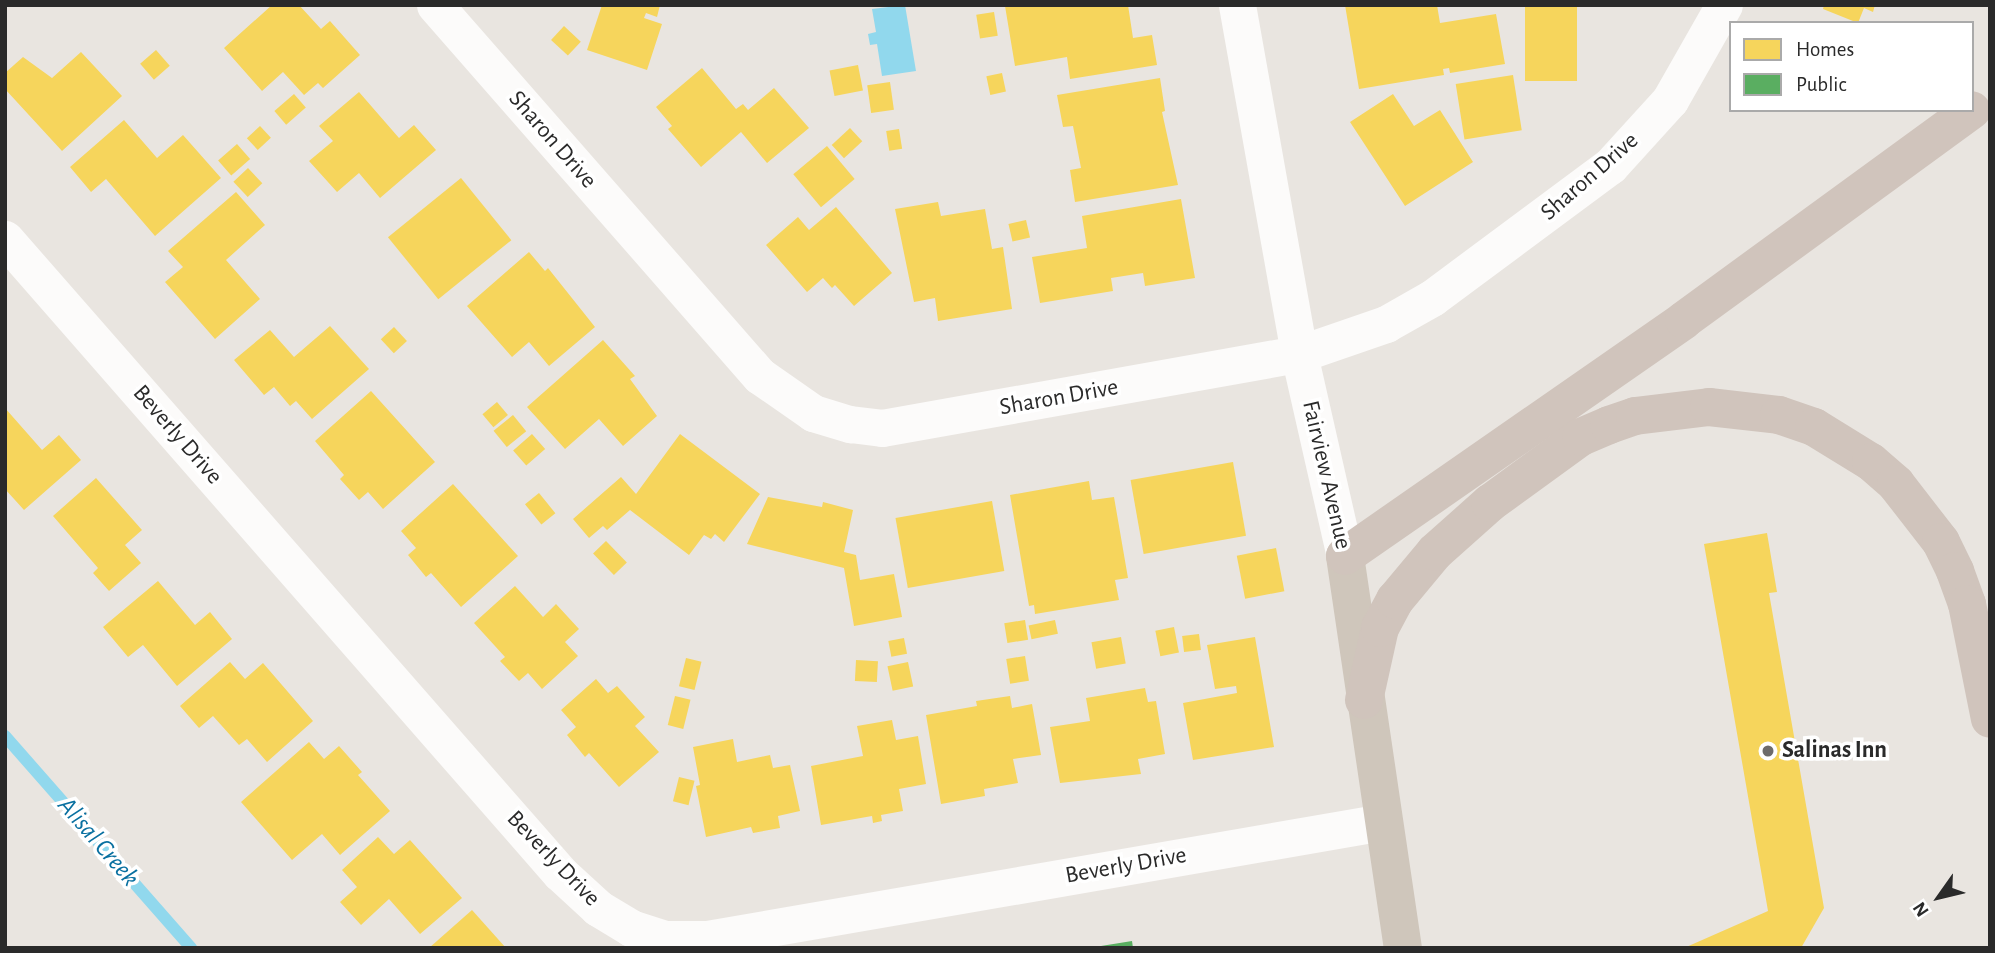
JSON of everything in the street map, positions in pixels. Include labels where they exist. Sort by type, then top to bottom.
[{"type":"highway","points":[[1974,108],[1990,94]]},
{"type":"highway","points":[[1345,556],[1696,312],[1969,112]]},
{"type":"highway","points":[[1364,700],[1380,628],[1395,600],[1435,552],[1490,503],[1581,437],[1635,416],[1709,407],[1779,415],[1814,427],[1871,462],[1896,484],[1929,523],[1955,571],[1968,604],[1990,719]]},
{"type":"highway","name":"Fairview Avenue","points":[[1345,556],[1364,700],[1403,948]]},
{"type":"street","name":"Sharon Drive","points":[[435,5],[741,358],[778,391],[813,413],[850,424],[882,428],[1299,354],[1352,338],[1410,311],[1581,190],[1636,140],[1670,100],[1724,5]]},
{"type":"street","name":"Fairview Avenue","points":[[1237,5],[1299,354],[1345,556]]},
{"type":"street","name":"Beverly Drive","points":[[5,240],[561,873],[598,908],[631,928],[665,939],[707,939],[1383,822]]},
{"type":"water","points":[[905,5],[916,71],[882,76],[877,44],[870,45],[868,34],[876,32],[872,9]]},
{"type":"building: Homes","points":[[272,5],[299,5],[321,29],[330,21],[360,55],[323,88],[318,83],[304,95],[283,72],[262,91],[224,48]]},
{"type":"building: Homes","points":[[602,5],[660,5],[657,17],[646,13],[644,18],[662,24],[647,70],[587,50]]},
{"type":"building: Homes","points":[[1128,5],[1133,38],[1152,35],[1157,65],[1070,79],[1067,57],[1015,66],[1005,6]]},
{"type":"building: Homes","points":[[1345,5],[1437,5],[1440,23],[1496,14],[1505,64],[1450,73],[1449,68],[1443,69],[1444,75],[1359,89]]},
{"type":"building: Homes","points":[[1525,5],[1577,5],[1577,81],[1525,81]]},
{"type":"building: Homes","points":[[1824,5],[1875,5],[1873,12],[1864,8],[1859,21],[1823,9]]},
{"type":"building: Homes","points":[[994,12],[998,36],[980,39],[976,15]]},
{"type":"building: Homes","points":[[564,26],[581,42],[568,56],[551,40]]},
{"type":"building: Homes","points":[[156,50],[170,66],[154,80],[140,64]]},
{"type":"building: Homes","points":[[81,52],[122,96],[62,151],[5,89],[5,73],[23,57],[52,78]]},
{"type":"building: Homes","points":[[858,65],[863,91],[834,96],[830,71]]},
{"type":"building: Homes","points":[[702,68],[736,109],[743,104],[748,110],[774,88],[809,128],[767,163],[741,132],[701,167],[668,129],[672,126],[656,107]]},
{"type":"building: Homes","points":[[1002,73],[1006,92],[990,95],[986,76]]},
{"type":"building: Homes","points":[[1513,75],[1522,130],[1464,139],[1456,84]]},
{"type":"building: Homes","points":[[1160,78],[1165,111],[1162,112],[1178,185],[1075,202],[1070,170],[1081,168],[1073,126],[1063,127],[1057,95]]},
{"type":"building: Homes","points":[[890,82],[894,110],[871,113],[867,85]]},
{"type":"building: Homes","points":[[359,92],[399,138],[414,125],[436,150],[380,198],[359,173],[337,192],[309,161],[333,141],[319,126]]},
{"type":"building: Homes","points":[[294,94],[306,108],[286,125],[274,111]]},
{"type":"building: Homes","points":[[1393,94],[1414,126],[1440,110],[1473,162],[1405,206],[1350,122]]},
{"type":"building: Homes","points":[[124,120],[157,158],[183,135],[221,178],[155,236],[106,179],[91,192],[70,167]]},
{"type":"building: Homes","points":[[260,126],[271,138],[258,150],[247,138]]},
{"type":"building: Homes","points":[[850,128],[862,141],[844,158],[832,145]]},
{"type":"building: Homes","points":[[899,129],[902,149],[889,151],[886,131]]},
{"type":"building: Homes","points":[[237,144],[250,159],[231,175],[218,160]]},
{"type":"building: Homes","points":[[827,146],[855,179],[821,207],[793,174]]},
{"type":"building: Homes","points":[[248,168],[262,183],[248,197],[233,182]]},
{"type":"building: Homes","points":[[461,178],[511,240],[438,299],[388,237]]},
{"type":"building: Homes","points":[[236,192],[265,225],[226,260],[260,299],[215,339],[165,282],[183,267],[168,251]]},
{"type":"building: Homes","points":[[1181,199],[1195,278],[1145,286],[1143,273],[1111,278],[1113,291],[1040,303],[1032,257],[1087,248],[1082,216]]},
{"type":"building: Homes","points":[[938,202],[941,216],[985,209],[992,249],[1003,247],[1012,309],[938,321],[935,298],[914,302],[895,209]]},
{"type":"building: Homes","points":[[836,207],[892,273],[854,306],[835,285],[832,288],[823,278],[807,292],[766,245],[798,217],[809,230]]},
{"type":"building: Homes","points":[[1026,220],[1030,238],[1013,242],[1008,224]]},
{"type":"building: Homes","points":[[529,252],[545,271],[548,268],[595,327],[549,366],[529,342],[512,357],[467,306]]},
{"type":"building: Homes","points":[[330,326],[369,369],[312,419],[296,401],[290,406],[274,387],[264,395],[234,360],[270,330],[294,357]]},
{"type":"building: Homes","points":[[394,327],[407,341],[394,353],[381,339]]},
{"type":"building: Homes","points":[[603,340],[635,376],[630,379],[657,416],[623,446],[599,419],[565,449],[527,407]]},
{"type":"building: Homes","points":[[371,391],[435,462],[383,509],[368,492],[359,500],[340,479],[344,475],[315,441]]},
{"type":"building: Homes","points":[[497,402],[508,415],[493,427],[482,414]]},
{"type":"building: Homes","points":[[5,408],[42,450],[59,435],[81,460],[24,510],[5,489]]},
{"type":"building: Homes","points":[[513,415],[526,431],[507,447],[494,431]]},
{"type":"building: Homes","points":[[532,434],[545,449],[526,465],[513,450]]},
{"type":"building: Homes","points":[[680,434],[760,494],[724,542],[715,534],[711,539],[704,535],[689,555],[630,510],[607,530],[603,526],[589,538],[573,519],[621,477],[636,494]]},
{"type":"building: Homes","points":[[1233,462],[1246,536],[1144,554],[1131,480]]},
{"type":"building: Homes","points":[[96,478],[142,530],[125,545],[141,563],[109,591],[93,573],[98,568],[53,516]]},
{"type":"building: Homes","points":[[1089,481],[1092,500],[1114,497],[1128,578],[1115,580],[1119,600],[1035,614],[1034,605],[1029,606],[1010,495]]},
{"type":"building: Homes","points":[[453,484],[518,556],[461,607],[431,573],[426,577],[408,555],[416,548],[401,531]]},
{"type":"building: Homes","points":[[539,493],[555,513],[541,525],[525,504]]},
{"type":"building: Homes","points":[[768,497],[822,507],[823,502],[853,510],[844,552],[856,555],[860,580],[894,574],[902,617],[854,626],[844,568],[747,544]]},
{"type":"building: Homes","points":[[992,501],[1004,571],[908,588],[895,518]]},
{"type":"building: Homes","name":"Salinas Inn","points":[[1767,533],[1777,592],[1769,593],[1824,908],[1801,948],[1684,948],[1768,911],[1704,544]]},
{"type":"building: Homes","points":[[606,541],[627,563],[614,575],[593,554]]},
{"type":"building: Homes","points":[[1276,548],[1284,591],[1245,599],[1237,556]]},
{"type":"building: Homes","points":[[158,581],[195,625],[210,612],[232,639],[177,686],[143,645],[128,657],[103,627]]},
{"type":"building: Homes","points":[[515,586],[543,617],[556,604],[579,629],[565,642],[578,656],[542,689],[528,673],[519,681],[500,661],[505,657],[474,623]]},
{"type":"building: Homes","points":[[1025,620],[1028,640],[1007,643],[1004,623]]},
{"type":"building: Homes","points":[[1055,620],[1058,634],[1032,639],[1029,626]]},
{"type":"building: Homes","points":[[1174,627],[1179,653],[1160,656],[1155,631]]},
{"type":"building: Homes","points":[[1199,634],[1201,650],[1184,652],[1182,636]]},
{"type":"building: Homes","points":[[1121,637],[1126,664],[1096,669],[1091,642]]},
{"type":"building: Homes","points":[[1255,637],[1274,747],[1193,760],[1183,703],[1237,693],[1236,686],[1215,689],[1207,645]]},
{"type":"building: Homes","points":[[904,638],[907,654],[891,657],[888,641]]},
{"type":"building: Homes","points":[[1025,656],[1029,681],[1010,684],[1006,659]]},
{"type":"building: Homes","points":[[686,658],[702,662],[695,690],[679,686]]},
{"type":"building: Homes","points":[[856,660],[878,661],[877,682],[855,681]]},
{"type":"building: Homes","points":[[230,662],[245,679],[263,663],[313,721],[267,762],[247,739],[239,745],[213,716],[199,728],[180,706]]},
{"type":"building: Homes","points":[[908,662],[913,686],[893,691],[887,666]]},
{"type":"building: Homes","points":[[596,679],[608,693],[617,686],[645,717],[635,726],[659,752],[619,787],[589,753],[585,757],[567,735],[576,727],[561,710]]},
{"type":"building: Homes","points":[[1145,688],[1148,702],[1156,701],[1165,754],[1138,759],[1141,774],[1060,783],[1050,727],[1090,721],[1086,698]]},
{"type":"building: Homes","points":[[675,696],[691,700],[683,729],[668,725]]},
{"type":"building: Homes","points":[[1010,696],[1012,708],[1032,704],[1041,755],[1013,759],[1018,783],[984,789],[985,796],[941,804],[926,715],[977,706],[976,701]]},
{"type":"building: Homes","points":[[892,720],[896,740],[918,736],[926,784],[899,789],[903,811],[881,815],[882,821],[873,823],[872,816],[821,825],[811,766],[863,756],[857,726]]},
{"type":"building: Homes","points":[[733,739],[737,762],[770,755],[773,768],[790,765],[800,811],[778,816],[780,828],[753,833],[751,827],[706,837],[696,786],[700,785],[693,747]]},
{"type":"building: Homes","points":[[309,742],[324,759],[339,746],[362,772],[358,775],[390,811],[340,855],[322,834],[292,860],[241,802]]},
{"type":"building: Homes","points":[[679,777],[695,781],[688,805],[673,801]]},
{"type":"building: Homes","points":[[378,837],[394,854],[410,840],[462,898],[420,934],[389,899],[361,925],[340,902],[357,887],[342,870]]},
{"type":"building: Homes","points":[[472,910],[506,948],[429,948]]},
{"type":"building: Public","points":[[1132,941],[1133,948],[1101,948],[1101,946]]},
{"type":"waterway","name":"Alisal Creek","points":[[5,736],[191,948]]},
{"type":"place","name":"Salinas Inn","points":[[1768,751]]}]
